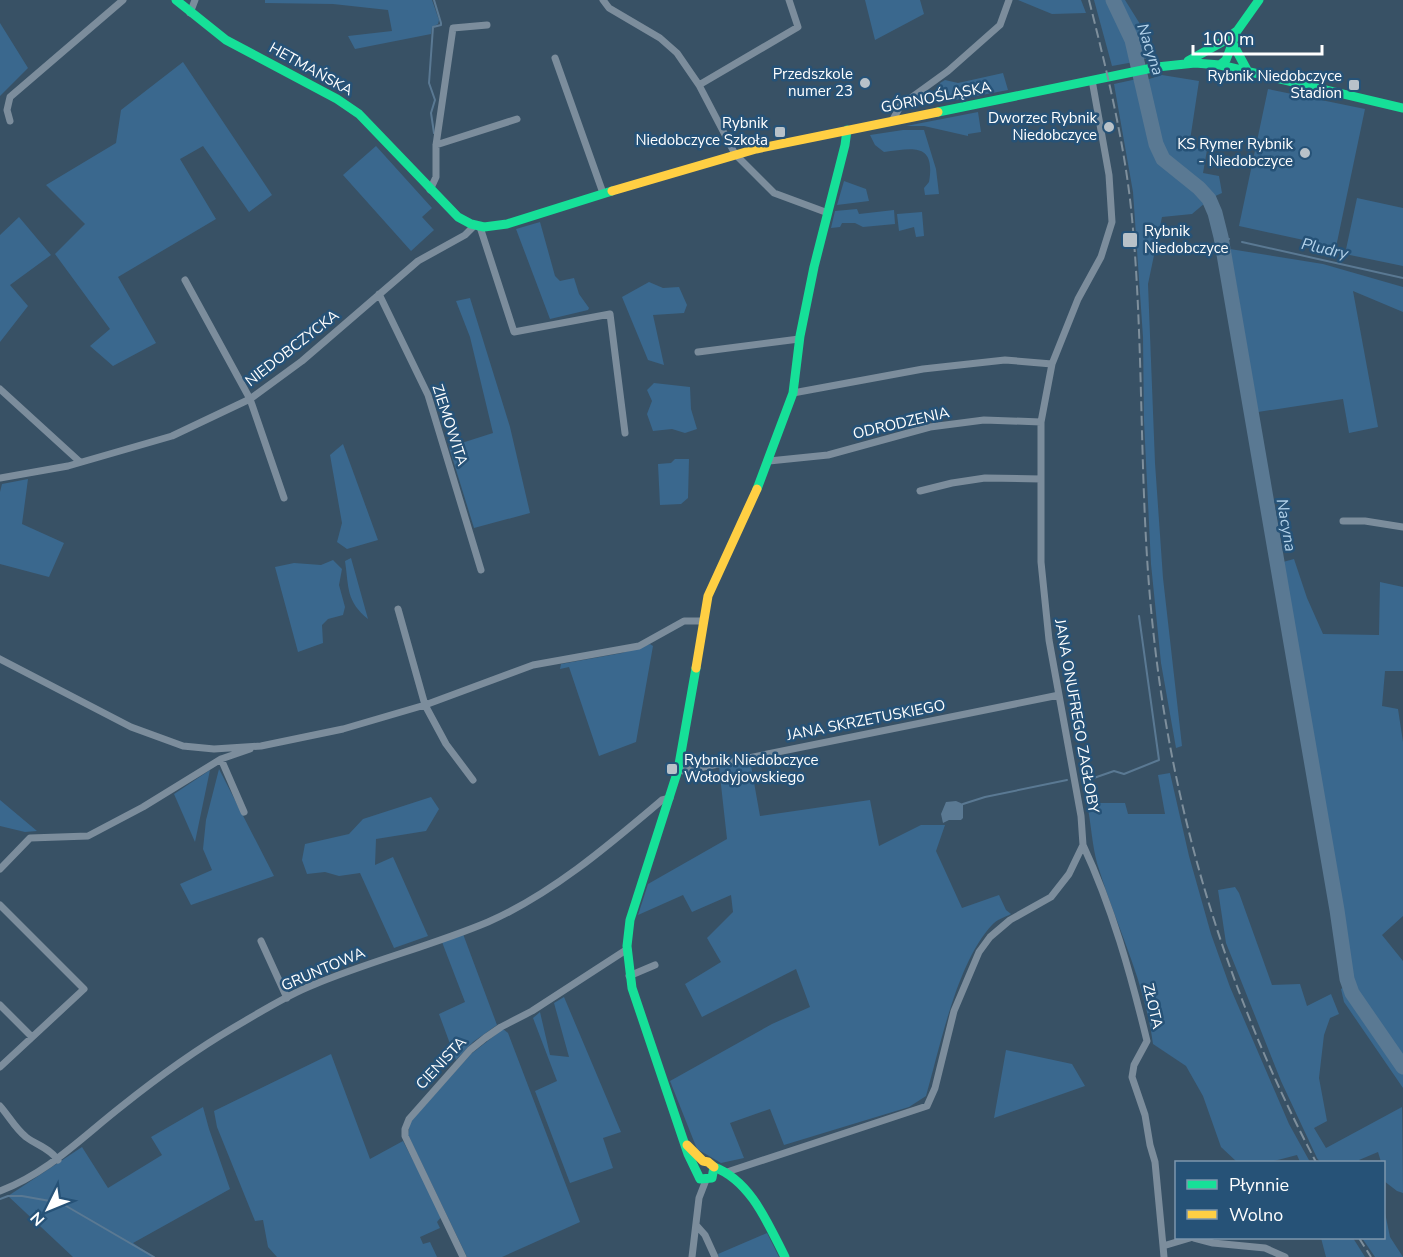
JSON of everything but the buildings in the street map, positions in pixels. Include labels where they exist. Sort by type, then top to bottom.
[{"type":"street","points":[[10,121],[7,110],[10,97],[123,0]]},
{"type":"street","name":"HETMAŃSKA","points":[[176,0],[226,40],[337,99],[359,114],[451,212],[477,226]]},
{"type":"street","points":[[190,13],[195,0]]},
{"type":"street","points":[[603,0],[609,8],[660,38],[677,54],[699,85],[735,154],[774,193],[828,213]]},
{"type":"street","points":[[699,85],[798,27],[789,0]]},
{"type":"street","points":[[892,121],[901,105],[948,70],[1000,25],[1009,0]]},
{"type":"street","points":[[1222,42],[1216,58],[1221,65],[1226,60],[1237,31],[1259,0]]},
{"type":"street","points":[[430,190],[436,177],[436,145],[453,28],[487,25]]},
{"type":"street","points":[[1184,63],[1237,31]]},
{"type":"street","points":[[1233,44],[1247,70]]},
{"type":"street","points":[[555,58],[603,193]]},
{"type":"street","name":"GÓRNOŚLĄSKA","points":[[477,226],[491,227],[507,224],[735,154],[1184,63],[1221,65],[1247,70],[1403,108]]},
{"type":"street","name":"JANA ONUFREGO ZAGŁOBY","points":[[727,1172],[927,1107],[935,1088],[954,1011],[979,952],[990,937],[1010,920],[1051,897],[1069,874],[1083,845],[1081,816],[1049,640],[1041,562],[1041,423],[1052,364],[1078,299],[1101,256],[1112,222],[1109,175],[1092,80]]},
{"type":"street","points":[[436,145],[517,119]]},
{"type":"street","points":[[692,1257],[699,1198],[696,1173],[659,1071],[629,976],[626,950],[630,920],[678,770],[708,596],[769,462],[792,393],[799,339],[815,261],[847,130]]},
{"type":"street","points":[[477,226],[514,332],[610,314],[626,433]]},
{"type":"street","name":"NIEDOBCZYCKA","points":[[0,478],[80,462],[177,434],[250,399],[302,361],[418,261],[477,226]]},
{"type":"street","points":[[185,280],[250,399],[284,498]]},
{"type":"street","name":"ZIEMOWITA","points":[[379,294],[428,395],[481,570]]},
{"type":"street","points":[[698,352],[799,339]]},
{"type":"street","points":[[792,393],[922,369],[993,361],[1052,364]]},
{"type":"street","points":[[0,389],[80,462]]},
{"type":"street","name":"ODRODZENIA","points":[[769,462],[828,455],[930,427],[984,420],[1041,423]]},
{"type":"street","points":[[920,491],[985,478],[1041,479]]},
{"type":"street","points":[[1343,520],[1403,527]]},
{"type":"street","points":[[398,609],[424,705],[446,744],[473,780]]},
{"type":"street","points":[[0,869],[30,838],[88,836],[142,807],[221,759],[261,746],[343,729],[424,705],[533,665],[639,646],[684,621],[703,621]]},
{"type":"street","points":[[0,659],[131,727],[183,746],[214,749],[261,746]]},
{"type":"street","name":"JANA SKRZETUSKIEGO","points":[[678,770],[684,771],[1059,695]]},
{"type":"street","points":[[221,759],[244,812]]},
{"type":"street","name":"GRUNTOWA","points":[[0,1191],[22,1183],[58,1160],[121,1106],[191,1055],[287,998],[351,970],[489,922],[540,894],[591,857],[662,800],[670,798]]},
{"type":"street","name":"ZŁOTA","points":[[1083,845],[1095,870],[1134,982],[1147,1041],[1134,1065],[1132,1077],[1145,1114],[1155,1162],[1164,1257]]},
{"type":"street","points":[[0,905],[84,989],[0,1067]]},
{"type":"street","points":[[261,941],[287,998]]},
{"type":"street","name":"CIENISTA","points":[[463,1257],[405,1136],[406,1125],[415,1111],[470,1050],[501,1027],[532,1011],[626,950]]},
{"type":"street","points":[[629,976],[655,965]]},
{"type":"street","points":[[0,1005],[32,1037]]},
{"type":"street","points":[[0,1106],[20,1131],[28,1138],[50,1149],[58,1160]]},
{"type":"street","points":[[686,1143],[703,1161],[708,1162],[710,1175],[699,1198]]},
{"type":"street","points":[[703,1161],[698,1164],[696,1173],[700,1179],[727,1172],[758,1205],[784,1257]]},
{"type":"street","points":[[710,1175],[736,1183]]},
{"type":"street","points":[[697,1226],[705,1235],[716,1257]]},
{"type":"street","points":[[1163,1246],[1187,1239]]},
{"type":"street","points":[[1198,1239],[1213,1243],[1265,1248],[1282,1256]]},
{"type":"shaded area","points":[[265,0],[432,0],[439,20],[438,24],[432,27],[431,34],[355,49],[348,36],[392,31],[388,10],[333,4],[265,3]]},
{"type":"shaded area","points":[[865,0],[920,0],[924,14],[875,40]]},
{"type":"shaded area","points":[[1018,0],[1081,0],[1086,13],[1052,14]]},
{"type":"shaded area","points":[[1094,0],[1110,0],[1124,29],[1134,62],[1112,66]]},
{"type":"shaded area","points":[[1116,0],[1125,0],[1140,24],[1148,58],[1140,60],[1131,26]]},
{"type":"shaded area","points":[[0,23],[28,68],[0,96]]},
{"type":"shaded area","points":[[183,62],[272,195],[249,212],[203,146],[180,159],[216,219],[118,277],[156,343],[113,366],[90,346],[110,329],[55,254],[85,224],[46,185],[116,143],[121,110]]},
{"type":"shaded area","points":[[1003,73],[1008,90],[945,102],[940,83],[945,80],[958,83]]},
{"type":"shaded area","points":[[1162,75],[1199,81],[1189,147],[1207,150],[1203,173],[1219,176],[1222,193],[1213,197],[1171,162],[1162,151],[1153,121],[1146,80]]},
{"type":"shaded area","points":[[1137,79],[1147,133],[1155,153],[1165,166],[1195,191],[1205,203],[1192,214],[1162,217],[1148,284],[1155,463],[1163,578],[1182,746],[1176,748],[1161,663],[1151,564],[1144,421],[1143,337],[1133,192],[1114,84]]},
{"type":"shaded area","name":"KS Rymer Rybnik - Niedobczyce","points":[[1268,89],[1365,109],[1336,247],[1239,226]]},
{"type":"shaded area","points":[[978,112],[981,132],[968,134],[968,136],[924,126],[906,126]]},
{"type":"shaded area","points":[[903,130],[924,130],[936,169],[939,194],[925,195],[924,188],[929,182],[930,169],[929,160],[925,154],[912,149],[884,152],[875,145],[870,135]]},
{"type":"shaded area","points":[[376,146],[432,208],[422,217],[434,230],[411,251],[343,175]]},
{"type":"shaded area","points":[[844,181],[866,189],[869,201],[837,205]]},
{"type":"shaded area","points":[[1357,198],[1403,208],[1403,266],[1345,254]]},
{"type":"shaded area","points":[[857,209],[859,214],[894,210],[895,224],[863,227],[855,223],[842,223],[840,227],[831,228],[835,211]]},
{"type":"shaded area","points":[[922,212],[924,236],[916,237],[914,227],[899,231],[897,214]]},
{"type":"shaded area","points":[[19,217],[51,255],[10,285],[28,306],[0,342],[0,235]]},
{"type":"shaded area","points":[[540,222],[555,276],[560,281],[574,278],[579,294],[589,308],[588,310],[550,319],[516,229]]},
{"type":"shaded area","points":[[1230,249],[1323,264],[1403,287],[1403,312],[1353,291],[1378,427],[1349,433],[1343,399],[1258,412]]},
{"type":"shaded area","points":[[649,282],[663,288],[679,287],[687,305],[684,313],[653,315],[664,365],[648,360],[622,297]]},
{"type":"shaded area","points":[[470,298],[510,427],[530,513],[474,528],[449,447],[493,433],[470,337],[456,301]]},
{"type":"shaded area","points":[[654,383],[690,387],[691,409],[697,429],[685,433],[672,429],[653,431],[647,414],[652,401],[647,390]]},
{"type":"shaded area","points":[[343,444],[378,540],[347,549],[337,542],[342,523],[330,455]]},
{"type":"shaded area","points":[[675,459],[689,459],[688,498],[681,504],[660,505],[658,464],[671,463]]},
{"type":"shaded area","points":[[28,479],[22,524],[64,543],[49,577],[0,564],[2,484]]},
{"type":"shaded area","points":[[351,558],[368,619],[352,600],[348,586],[345,561]]},
{"type":"shaded area","points":[[1294,559],[1307,598],[1323,634],[1379,635],[1380,582],[1403,587],[1403,671],[1385,671],[1382,706],[1398,709],[1403,742],[1403,916],[1382,935],[1403,961],[1403,1061],[1355,994],[1348,962],[1283,562]]},
{"type":"shaded area","points":[[333,560],[342,569],[339,585],[345,607],[343,615],[328,619],[322,625],[323,643],[298,652],[275,567],[294,563],[321,565]]},
{"type":"shaded area","points":[[650,644],[653,646],[636,742],[599,756],[569,667],[560,669],[561,664],[622,653]]},
{"type":"shaded area","points":[[750,760],[760,816],[870,800],[879,846],[921,825],[945,825],[936,851],[962,908],[999,895],[1006,910],[1011,914],[992,925],[969,960],[951,1006],[926,1096],[909,1107],[784,1145],[770,1109],[730,1123],[744,1158],[721,1163],[697,1149],[670,1081],[772,1024],[810,1007],[796,969],[702,1017],[685,984],[721,962],[707,938],[733,912],[731,895],[692,912],[683,895],[638,915],[648,884],[727,839],[719,767]]},
{"type":"shaded area","points":[[219,769],[274,876],[191,905],[180,884],[212,870],[203,849],[206,820]]},
{"type":"shaded area","points":[[210,770],[195,842],[174,794]]},
{"type":"shaded area","points":[[1170,773],[1189,856],[1211,934],[1230,987],[1289,1124],[1309,1161],[1300,1161],[1297,1155],[1274,1161],[1236,1161],[1221,1147],[1203,1096],[1186,1066],[1153,1044],[1137,975],[1097,863],[1087,803],[1125,803],[1128,814],[1165,814],[1158,775]]},
{"type":"shaded area","points":[[431,797],[439,809],[426,831],[376,839],[375,865],[393,857],[428,936],[394,948],[360,873],[339,876],[325,872],[307,874],[302,860],[305,844],[349,834],[363,819]]},
{"type":"shaded area","points":[[0,800],[37,831],[25,832],[0,826]]},
{"type":"shaded area","points":[[956,801],[963,804],[963,818],[943,823],[941,814],[946,802]]},
{"type":"shaded area","points":[[1235,887],[1239,893],[1272,985],[1300,984],[1307,1006],[1331,994],[1339,1014],[1330,1018],[1324,1035],[1319,1078],[1327,1121],[1314,1128],[1326,1148],[1402,1107],[1403,1193],[1385,1182],[1385,1161],[1381,1161],[1378,1152],[1360,1161],[1319,1161],[1317,1158],[1281,1081],[1226,943],[1218,890]]},
{"type":"shaded area","points":[[463,934],[497,1025],[473,1042],[456,1060],[439,1014],[465,1002],[442,942]]},
{"type":"shaded area","points":[[1346,986],[1349,995],[1403,1072],[1403,1088],[1344,1002],[1341,989]]},
{"type":"shaded area","points":[[564,997],[621,1132],[603,1138],[613,1168],[570,1183],[535,1091],[557,1081],[533,1018],[540,1012],[550,1055],[569,1057],[554,1003]]},
{"type":"shaded area","points":[[503,1029],[508,1033],[580,1222],[502,1257],[467,1257],[408,1135],[410,1122],[471,1054]]},
{"type":"shaded area","points":[[1006,1050],[1072,1064],[1085,1086],[994,1118]]},
{"type":"shaded area","points":[[331,1054],[370,1159],[403,1141],[442,1216],[437,1222],[440,1228],[420,1237],[423,1244],[430,1242],[437,1257],[277,1257],[268,1247],[263,1220],[255,1221],[217,1127],[214,1111]]},
{"type":"shaded area","points":[[203,1107],[230,1189],[133,1243],[154,1257],[73,1257],[8,1196],[82,1147],[108,1188],[162,1155],[151,1137]]},
{"type":"shaded area","points":[[1385,1213],[1390,1237],[1403,1257],[1375,1257],[1363,1239],[1385,1239]]},
{"type":"shaded area","points":[[767,1233],[779,1257],[719,1257],[718,1254]]},
{"type":"shaded area","points":[[1321,1239],[1354,1239],[1365,1257],[1326,1257]]},
{"type":"waterway","points":[[434,0],[441,25],[433,27],[429,83],[435,100],[431,113],[434,133]]},
{"type":"waterway","name":"Nacyna","points":[[1113,0],[1132,40],[1156,144],[1163,159],[1199,188],[1209,199],[1215,213],[1337,910],[1347,979],[1352,993],[1403,1067]]},
{"type":"waterway","name":"Nacyna","points":[[1125,39],[1131,37]]},
{"type":"waterway","name":"Pludry","points":[[1221,237],[1229,239]]},
{"type":"waterway","name":"Pludry","points":[[1242,242],[1403,278]]},
{"type":"waterway","name":"Nacyna","points":[[1259,494],[1264,489]]},
{"type":"waterway","points":[[1082,780],[1114,771],[1124,774],[1159,760],[1139,616]]},
{"type":"waterway","points":[[963,804],[985,797],[1067,780]]},
{"type":"waterway","points":[[0,1199],[8,1196],[22,1196],[61,1203],[154,1257]]},
{"type":"railway","points":[[1089,0],[1109,81],[1129,190],[1139,323],[1143,480],[1149,585],[1163,706],[1176,774],[1191,842],[1232,973],[1257,1038],[1316,1161]]},
{"type":"railway","points":[[1360,1239],[1371,1257]]},
{"type":"traffic: fast","points":[[176,0],[226,40],[337,99],[359,114],[458,217],[471,224],[484,227],[507,224],[612,191]]},
{"type":"traffic: fast","points":[[1220,65],[1226,60],[1237,31],[1259,0]]},
{"type":"traffic: fast","points":[[1188,61],[1237,31]]},
{"type":"traffic: fast","points":[[1233,44],[1247,70]]},
{"type":"traffic: fast","points":[[938,112],[1157,67],[1195,63],[1220,65],[1403,108]]},
{"type":"traffic: fast","points":[[757,489],[793,393],[800,336],[814,267],[847,130]]},
{"type":"traffic: fast","points":[[696,668],[678,770],[630,920],[627,946],[632,988],[688,1154],[700,1179],[712,1178],[714,1167]]},
{"type":"traffic: fast","points":[[714,1167],[738,1182],[748,1193],[765,1218],[785,1257]]},
{"type":"traffic: slow","points":[[612,191],[756,149],[938,112]]},
{"type":"traffic: slow","points":[[696,668],[708,596],[757,489]]},
{"type":"traffic: slow","points":[[687,1145],[703,1161],[714,1167]]},
{"type":"place","name":"Przedszkole numer 23","points":[[865,83]]},
{"type":"place","name":"Rybnik Niedobczyce Stadion","points":[[1354,85]]},
{"type":"place","name":"Dworzec Rybnik Niedobczyce","points":[[1109,127]]},
{"type":"place","name":"Rybnik Niedobczyce Szkoła","points":[[780,132]]},
{"type":"place","name":"KS Rymer Rybnik - Niedobczyce","points":[[1305,153]]},
{"type":"place","name":"Rybnik Niedobczyce","points":[[1130,240]]},
{"type":"place","name":"Rybnik Niedobczyce Wołodyjowskiego","points":[[672,769]]}]
